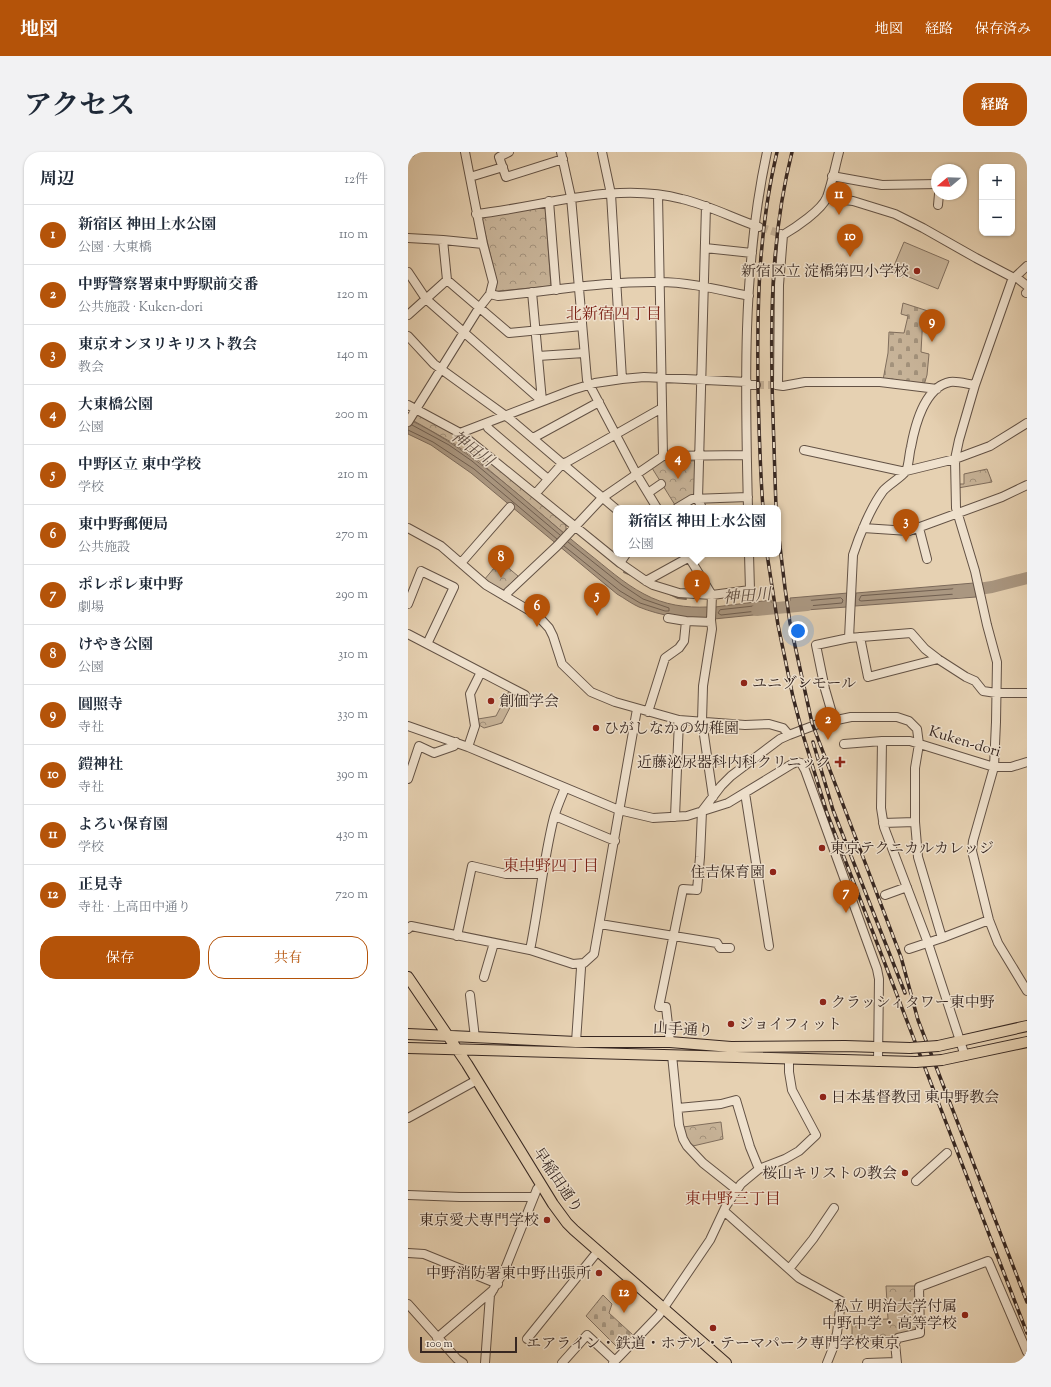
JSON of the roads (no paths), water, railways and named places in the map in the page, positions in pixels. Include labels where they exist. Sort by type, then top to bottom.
[{"type":"main road","name":"早稲田通り","points":[[408,977],[412,991],[449,1036],[541,1185],[567,1223],[726,1363]]},
{"type":"main road","name":"山手通り","points":[[408,1034],[576,1042],[670,1042],[731,1047],[910,1048],[938,1046],[960,1042],[1027,1026]]},
{"type":"main road","name":"山手通り","points":[[408,1048],[916,1062],[965,1056],[1027,1042]]},
{"type":"street","points":[[409,421],[412,407],[442,369],[479,308],[490,294],[492,282],[476,214],[465,152]]},
{"type":"street","points":[[509,152],[499,157],[506,176],[562,156],[571,197],[587,380],[637,475],[656,505]]},
{"type":"street","points":[[602,152],[611,194],[622,379]]},
{"type":"street","points":[[748,505],[746,455],[749,296],[752,253],[757,226],[760,185],[767,152]]},
{"type":"street","points":[[839,152],[827,198],[822,205],[806,220],[796,228],[782,235],[777,385],[783,386],[805,382],[880,382],[937,389]]},
{"type":"street","points":[[470,177],[503,167]]},
{"type":"street","points":[[832,176],[882,185],[931,184]]},
{"type":"street","points":[[476,214],[571,197],[611,194],[658,195],[681,198],[757,226]]},
{"type":"street","points":[[658,195],[663,456]]},
{"type":"street","points":[[827,198],[853,201],[895,214],[976,258],[1015,277],[1027,290]]},
{"type":"street","points":[[938,200],[938,205]]},
{"type":"street","points":[[549,201],[556,290]]},
{"type":"street","points":[[700,505],[698,498],[706,206]]},
{"type":"street","points":[[408,238],[483,244]]},
{"type":"street","points":[[443,240],[447,280],[509,334],[582,326]]},
{"type":"street","points":[[705,248],[752,253]]},
{"type":"street","points":[[1027,266],[1012,280],[975,385],[955,459],[956,508],[975,571],[997,662],[994,767],[972,847],[989,920],[998,943],[1027,991]]},
{"type":"street","points":[[408,272],[426,299],[542,401]]},
{"type":"street","points":[[408,315],[447,280]]},
{"type":"street","points":[[490,294],[498,296],[617,283],[660,282],[704,287],[749,296]]},
{"type":"street","points":[[532,292],[542,401]]},
{"type":"street","points":[[408,336],[434,364],[505,416],[613,507]]},
{"type":"street","points":[[538,356],[584,353]]},
{"type":"street","points":[[460,433],[542,401],[589,385],[622,379],[662,378],[756,385]]},
{"type":"street","points":[[849,638],[853,555],[875,504],[883,491],[906,471],[918,420],[931,393],[951,382],[975,385]]},
{"type":"street","points":[[532,438],[599,402]]},
{"type":"street","points":[[412,407],[460,433],[536,493],[620,563],[653,585],[679,593],[712,595],[750,590],[749,557]]},
{"type":"street","points":[[536,493],[562,464],[662,408]]},
{"type":"street","points":[[487,423],[488,428],[548,479]]},
{"type":"street","points":[[804,450],[906,471],[955,459],[990,446],[1027,423]]},
{"type":"street","points":[[506,597],[508,592],[568,535],[602,498],[663,456],[746,455]]},
{"type":"street","points":[[648,493],[661,484]]},
{"type":"street","points":[[864,528],[909,531],[1002,497],[1027,485]]},
{"type":"street","points":[[682,505],[692,499],[698,498],[748,497]]},
{"type":"street","points":[[461,563],[510,508]]},
{"type":"street","points":[[408,528],[441,546],[486,585],[537,615],[549,628],[562,664],[592,692],[615,702],[678,720],[745,725],[769,724],[783,728],[789,735]]},
{"type":"street","points":[[919,528],[927,559]]},
{"type":"street","points":[[620,563],[624,557]]},
{"type":"street","points":[[646,581],[687,557]]},
{"type":"street","points":[[691,557],[712,595],[712,629],[703,686],[702,721],[713,797]]},
{"type":"street","points":[[408,604],[421,571],[454,587],[427,644]]},
{"type":"street","points":[[668,618],[686,622],[711,621]]},
{"type":"street","points":[[648,712],[665,658],[678,648],[684,641],[686,622]]},
{"type":"street","points":[[834,720],[825,689],[816,645],[849,638],[911,633],[925,649],[966,677],[975,681],[983,691],[996,693],[1027,693]]},
{"type":"street","points":[[408,634],[525,695]]},
{"type":"street","points":[[860,637],[868,677],[938,659]]},
{"type":"street","points":[[468,747],[475,726],[470,694],[481,672]]},
{"type":"street","points":[[408,929],[411,926],[530,950],[573,964],[584,964],[594,954],[637,709]]},
{"type":"street","name":"Kuken-dori","points":[[702,811],[721,786],[735,772],[780,739],[834,720],[851,717],[887,717],[909,721],[917,729],[919,744],[994,767],[1011,767],[1027,762]]},
{"type":"street","points":[[675,816],[678,720]]},
{"type":"street","points":[[408,726],[456,742],[619,810],[653,818],[687,816],[728,803],[797,762],[801,763],[805,770],[877,969],[879,979],[878,1062]]},
{"type":"street","points":[[882,741],[881,808],[883,822],[928,943],[965,1056]]},
{"type":"street","points":[[844,744],[882,741],[910,741],[919,744],[915,768],[915,822],[918,857],[942,938]]},
{"type":"street","points":[[408,779],[419,746],[434,752],[454,746],[456,742]]},
{"type":"street","points":[[530,950],[537,918],[542,874],[555,816],[565,788]]},
{"type":"street","points":[[745,793],[769,946]]},
{"type":"street","points":[[670,1042],[666,1007],[659,1007],[682,889],[697,890],[702,811]]},
{"type":"street","points":[[555,816],[615,841]]},
{"type":"street","points":[[883,822],[915,822]]},
{"type":"street","points":[[457,936],[472,866],[506,874],[542,874]]},
{"type":"street","points":[[885,895],[907,887]]},
{"type":"street","points":[[909,949],[989,920]]},
{"type":"street","points":[[600,924],[717,943],[720,948],[730,948]]},
{"type":"street","points":[[484,977],[494,943]]},
{"type":"street","points":[[576,1042],[581,968],[580,964]]},
{"type":"street","points":[[470,995],[475,1038]]},
{"type":"street","points":[[672,1055],[679,1126],[683,1139],[687,1146],[704,1163],[736,1190]]},
{"type":"street","points":[[562,1363],[587,1335],[614,1362],[659,1315],[710,1240],[736,1190],[759,1168],[785,1159],[799,1151],[816,1135],[792,1090],[789,1072],[789,1058]]},
{"type":"street","points":[[408,1118],[477,1080]]},
{"type":"street","points":[[678,1108],[721,1104],[736,1100],[750,1146],[759,1168]]},
{"type":"street","points":[[916,1181],[947,1153]]},
{"type":"street","points":[[485,1363],[490,1295],[505,1269],[533,1197],[541,1185]]},
{"type":"street","points":[[408,1195],[533,1197]]},
{"type":"street","points":[[788,1269],[813,1239],[834,1208]]},
{"type":"street","points":[[724,1211],[799,1278],[841,1301],[837,1333],[827,1363]]},
{"type":"street","points":[[527,1340],[598,1251]]},
{"type":"street","points":[[408,1253],[424,1254],[495,1287]]},
{"type":"street","points":[[867,1363],[896,1363],[895,1343],[898,1338],[920,1333],[919,1287],[988,1261],[1027,1352]]},
{"type":"street","points":[[437,1338],[495,1287]]},
{"type":"street","points":[[408,1304],[437,1338],[457,1359],[463,1363]]},
{"type":"water","points":[[408,419],[433,432],[479,463],[615,575],[636,590],[659,601],[667,603],[692,607],[708,607],[708,620],[682,618],[656,613],[636,606],[617,594],[471,473],[431,445],[408,434]]},
{"type":"water","points":[[974,583],[976,597],[855,606],[856,593]]},
{"type":"water","points":[[848,593],[847,607],[792,611],[790,598]]},
{"type":"water","points":[[771,600],[773,613],[714,619],[715,607]]},
{"type":"waterway","points":[[624,572],[631,575]]},
{"type":"waterway","name":"神田川","points":[[958,592],[992,587],[1027,578]]},
{"type":"waterway","points":[[670,594],[678,598],[686,599]]},
{"type":"waterway","name":"神田川","points":[[757,610],[807,605]]},
{"type":"tunnel","points":[[760,227],[781,234]]},
{"type":"tunnel","points":[[756,385],[776,385]]},
{"type":"railway","points":[[763,505],[758,390],[760,270],[766,211],[777,152]]},
{"type":"railway","points":[[776,505],[772,384],[773,284],[779,218],[792,152]]},
{"type":"railway","points":[[781,555],[790,623],[812,723],[901,957],[918,1020],[1027,1302]]},
{"type":"railway","points":[[767,557],[778,625],[793,697],[827,813],[1027,1333]]},
{"type":"railway","points":[[813,742],[833,810],[905,993]]},
{"type":"place","name":"よろい保育園","points":[[839,215]]},
{"type":"place","name":"鎧神社","points":[[850,257]]},
{"type":"place","name":"新宿区立 淀橋第四小学校","points":[[917,271]]},
{"type":"place","name":"圓照寺","points":[[932,342]]},
{"type":"place","name":"大東橋公園","points":[[678,479]]},
{"type":"place","name":"東京オンヌリキリスト教会","points":[[906,542]]},
{"type":"place","name":"けやき公園","points":[[501,578]]},
{"type":"place","name":"新宿区 神田上水公園","points":[[697,603]]},
{"type":"place","name":"中野区立 東中学校","points":[[597,616]]},
{"type":"place","name":"東中野郵便局","points":[[537,627]]},
{"type":"place","name":"ユニゾンモール","points":[[744,683]]},
{"type":"place","name":"創価学会","points":[[491,701]]},
{"type":"place","name":"ひがしなかの幼稚園","points":[[596,728]]},
{"type":"place","name":"中野警察署東中野駅前交番","points":[[828,740]]},
{"type":"place","name":"近藤泌尿器科内科クリニック","points":[[840,762]]},
{"type":"place","name":"東京テクニカルカレッジ","points":[[822,848]]},
{"type":"place","name":"住吉保育園","points":[[773,872]]},
{"type":"place","name":"ポレポレ東中野","points":[[846,913]]},
{"type":"place","name":"クラッシィタワー東中野","points":[[823,1002]]},
{"type":"place","name":"ジョイフィット","points":[[731,1024]]},
{"type":"place","name":"日本基督教団 東中野教会","points":[[823,1097]]},
{"type":"place","name":"桜山キリストの教会","points":[[905,1173]]},
{"type":"place","name":"東京愛犬専門学校","points":[[547,1220]]},
{"type":"place","name":"中野消防署東中野出張所","points":[[599,1273]]},
{"type":"place","name":"正見寺","points":[[624,1313]]},
{"type":"place","name":"私立 明治大学付属 中野中学・高等学校","points":[[965,1315]]},
{"type":"place","name":"エアライン・鉄道・ホテル・テーマパーク専門学校東京","points":[[713,1328]]},
{"type":"district","name":"北新宿四丁目","points":[[614,313]]},
{"type":"district","name":"東中野四丁目","points":[[551,865]]},
{"type":"district","name":"東中野三丁目","points":[[733,1198]]}]
